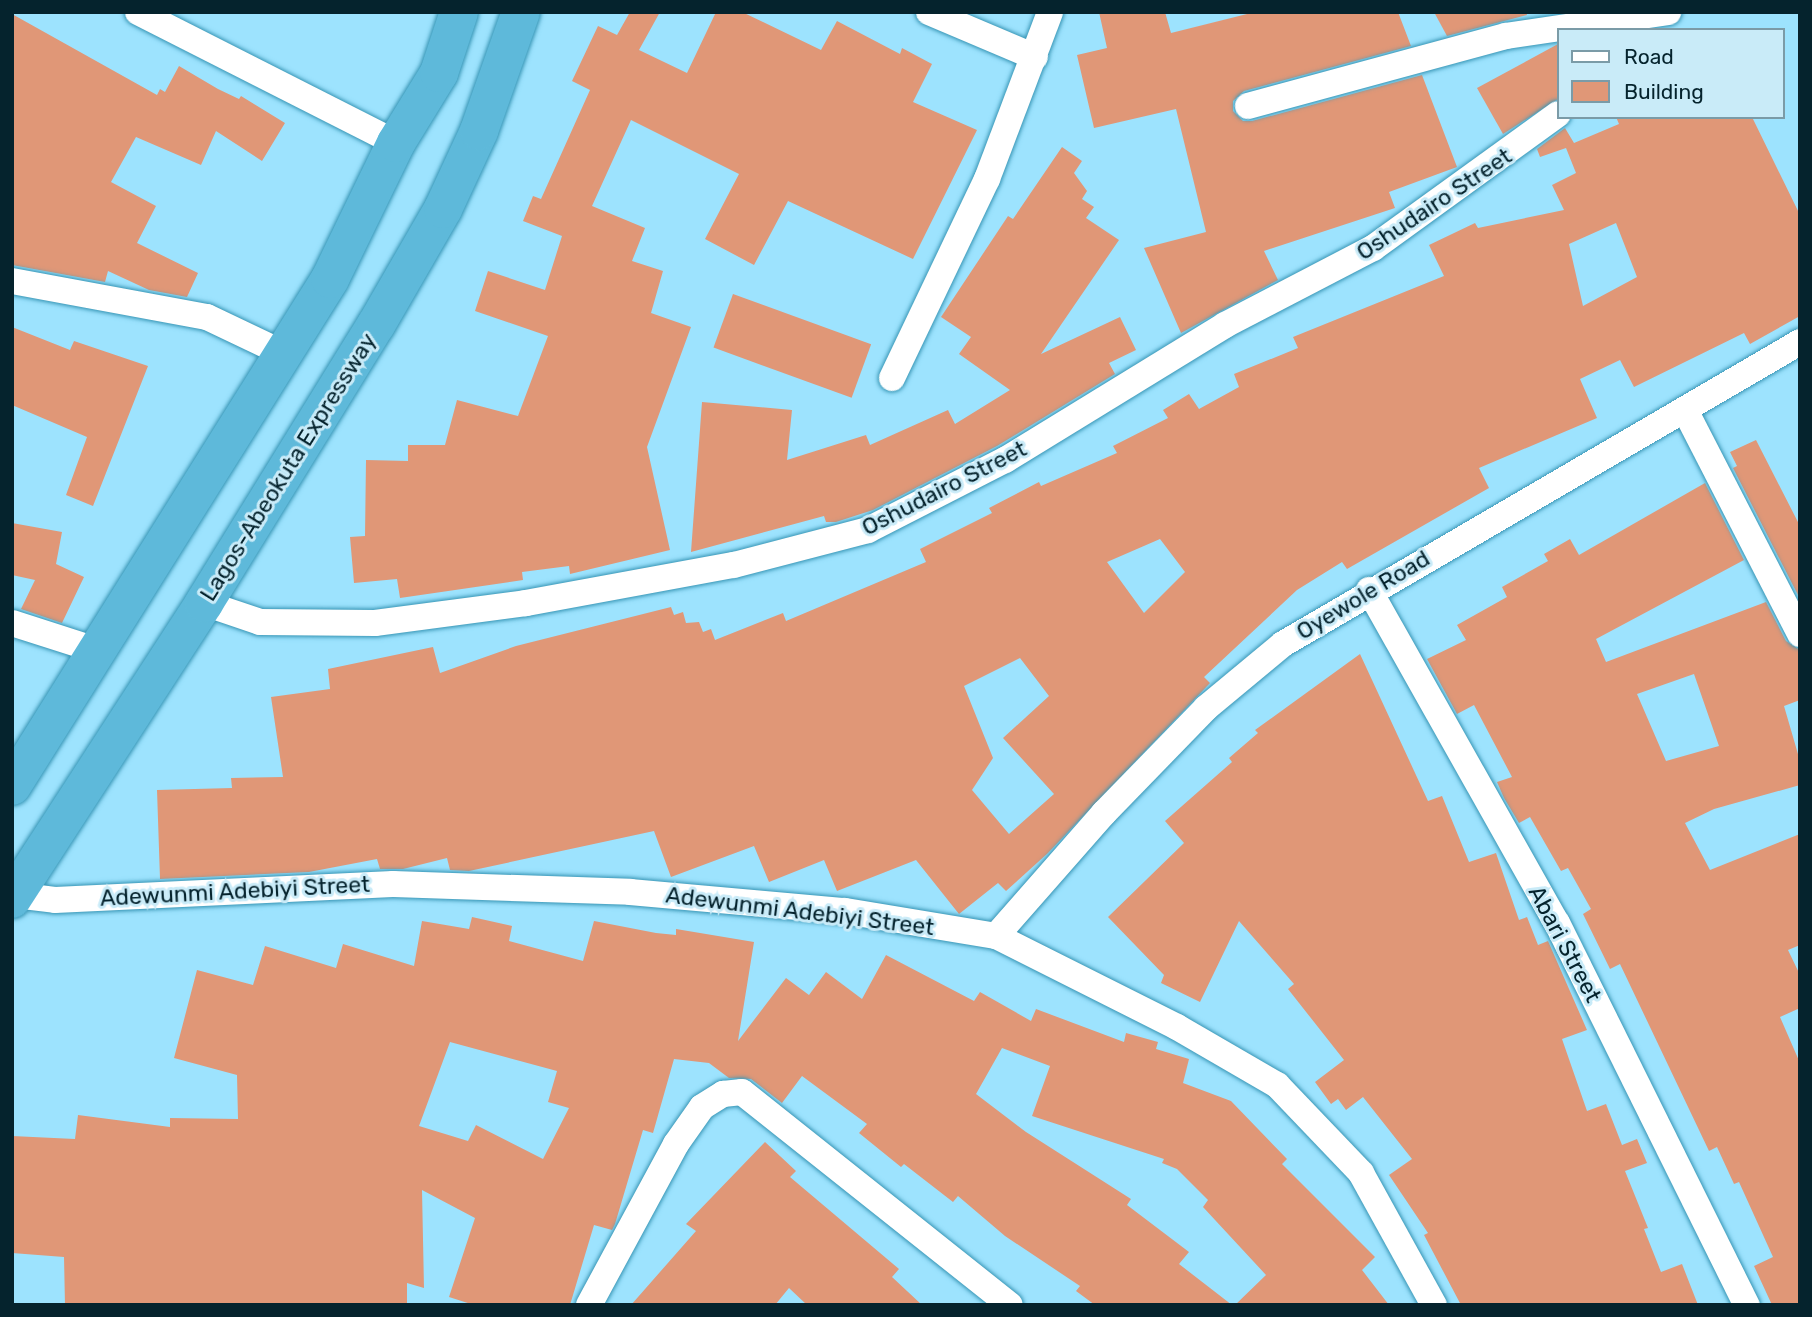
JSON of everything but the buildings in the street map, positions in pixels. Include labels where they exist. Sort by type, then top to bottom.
[{"type":"highway","points":[[12,786],[330,279],[396,143],[439,73],[459,12]]},
{"type":"highway","name":"Lagos-Abeokuta Expressway","points":[[13,897],[204,603],[443,209],[479,131],[521,12]]},
{"type":"street","points":[[138,12],[396,143]]},
{"type":"street","points":[[929,12],[1035,57]]},
{"type":"street","points":[[892,378],[987,179],[1050,12]]},
{"type":"street","points":[[1651,28],[1668,12]]},
{"type":"street","points":[[1560,28],[1668,12]]},
{"type":"street","points":[[1248,106],[1506,36],[1556,29]]},
{"type":"street","name":"Oshudairo Street","points":[[204,603],[260,622],[375,623],[526,603],[734,565],[868,530],[1005,460],[1225,325],[1373,248],[1556,115]]},
{"type":"street","points":[[12,281],[207,317],[285,354]]},
{"type":"street","name":"Oyewole Road","points":[[996,936],[1104,813],[1206,708],[1283,644],[1369,590],[1800,342]]},
{"type":"street","points":[[1685,410],[1800,634]]},
{"type":"street","name":"Abari Street","points":[[1369,590],[1557,923],[1748,1305]]},
{"type":"street","points":[[12,623],[96,650]]},
{"type":"street","name":"Adewunmi Adebiyi Street","points":[[13,897],[55,900],[393,884],[630,892],[845,911],[996,936],[1177,1027],[1277,1085],[1361,1173],[1434,1305]]},
{"type":"street","points":[[589,1305],[676,1144],[702,1107],[723,1094],[742,1092],[1010,1305]]}]
